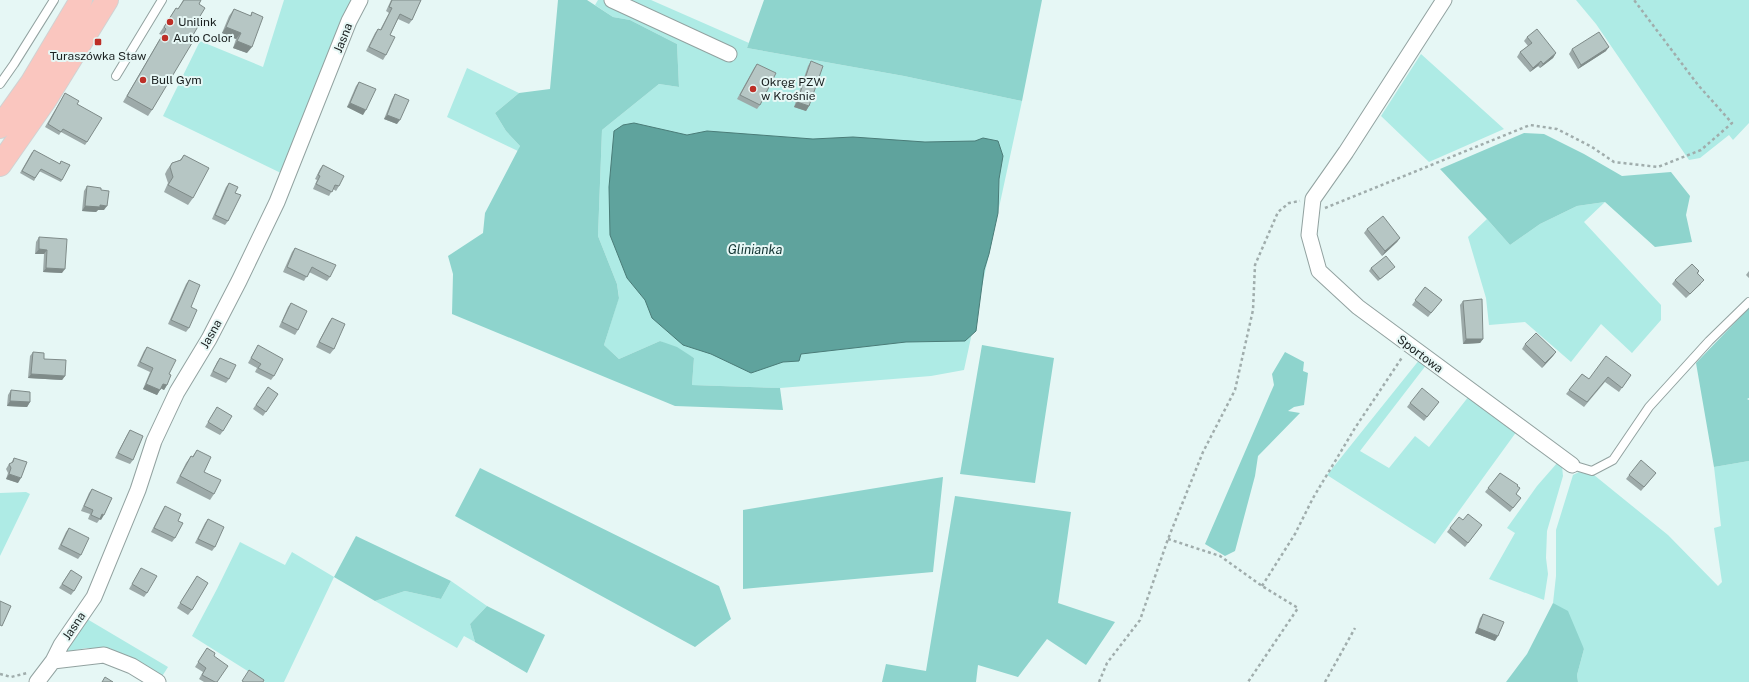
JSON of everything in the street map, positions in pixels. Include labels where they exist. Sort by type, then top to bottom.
[{"type":"main road","points":[[2,121],[32,82],[81,0]]},
{"type":"main road","points":[[0,164],[46,99],[107,0]]},
{"type":"street","name":"Jasna","points":[[33,677],[53,661],[61,645],[94,597],[138,490],[154,441],[177,392],[209,339],[239,281],[277,202],[349,20],[360,0]]},
{"type":"street","points":[[612,0],[728,54]]},
{"type":"street","name":"Sportowa","points":[[1444,0],[1312,206],[1309,235],[1319,270],[1358,307],[1406,344],[1572,465]]},
{"type":"street","points":[[53,661],[104,655],[132,666],[158,682]]},
{"type":"lane","points":[[0,84],[54,0]]},
{"type":"lane","points":[[116,76],[162,0]]},
{"type":"lane","name":"Sportowa","points":[[1572,465],[1592,471],[1614,460],[1649,407],[1709,341],[1749,302]]},
{"type":"path","points":[[1099,682],[1107,663],[1140,620],[1168,539],[1203,452],[1235,390],[1252,310],[1255,265],[1278,212],[1289,203],[1312,206],[1530,125],[1558,129],[1592,147],[1614,162],[1658,167],[1701,150],[1732,123],[1698,85],[1634,0]]},
{"type":"path","points":[[1262,586],[1295,534],[1355,428],[1405,354],[1406,344]]},
{"type":"path","points":[[1168,539],[1220,556],[1262,586],[1298,608],[1248,682]]},
{"type":"path","points":[[1325,682],[1355,628]]},
{"type":"path","points":[[0,674],[11,677],[33,677]]},
{"type":"shaded area","points":[[284,0],[352,0],[285,175],[163,116],[200,41],[263,67]]},
{"type":"shaded area","points":[[558,0],[587,0],[613,17],[630,20],[677,44],[679,87],[659,84],[602,130],[598,236],[617,284],[619,298],[604,345],[619,359],[660,341],[677,347],[694,358],[692,385],[780,388],[783,410],[675,406],[452,314],[453,274],[448,256],[483,233],[485,213],[520,146],[506,131],[495,113],[519,93],[550,89]]},
{"type":"shaded area","name":"Glinianka","points":[[598,0],[651,0],[749,43],[747,48],[904,76],[1022,101],[964,370],[931,376],[780,388],[692,385],[694,358],[660,341],[619,359],[604,345],[619,297],[617,284],[598,236],[602,130],[659,84],[679,87],[677,44],[630,20],[613,17],[595,5]]},
{"type":"shaded area","points":[[764,0],[1042,0],[1022,101],[904,76],[747,48]]},
{"type":"shaded area","points":[[1576,0],[1749,0],[1749,123],[1733,140],[1729,135],[1700,158],[1689,160],[1596,24]]},
{"type":"shaded area","points":[[1421,54],[1504,129],[1429,162],[1381,116]]},
{"type":"shaded area","points":[[467,68],[519,93],[495,113],[506,131],[520,146],[518,151],[447,117]]},
{"type":"shaded area","points":[[1524,133],[1544,134],[1584,154],[1622,176],[1671,172],[1690,196],[1686,215],[1692,242],[1655,247],[1605,202],[1577,206],[1540,224],[1510,245],[1440,169]]},
{"type":"shaded area","points":[[1605,202],[1584,222],[1661,305],[1661,320],[1632,353],[1601,324],[1571,362],[1525,322],[1489,325],[1486,298],[1468,237],[1487,219],[1510,245],[1540,224],[1577,206]]},
{"type":"shaded area","points":[[1749,308],[1749,398],[1747,399],[1749,400],[1749,461],[1714,467],[1696,363]]},
{"type":"shaded area","points":[[982,345],[1054,358],[1035,483],[960,474]]},
{"type":"shaded area","points":[[1285,352],[1304,362],[1303,371],[1308,373],[1304,405],[1294,407],[1288,411],[1300,413],[1258,456],[1255,476],[1235,551],[1225,556],[1205,544],[1274,385],[1272,374]]},
{"type":"shaded area","points":[[1420,359],[1427,364],[1360,451],[1389,468],[1415,436],[1429,447],[1469,396],[1517,431],[1435,544],[1327,475]]},
{"type":"shaded area","points":[[1749,461],[1749,682],[1578,682],[1577,675],[1584,649],[1553,603],[1556,576],[1556,530],[1573,475],[1579,472],[1594,475],[1668,535],[1718,586],[1722,582],[1714,528],[1721,526],[1714,467]]},
{"type":"shaded area","points":[[1558,462],[1562,466],[1563,476],[1547,531],[1546,558],[1548,574],[1544,600],[1489,579],[1515,533],[1507,528],[1537,486]]},
{"type":"shaded area","points":[[480,468],[719,586],[731,619],[695,647],[455,516]]},
{"type":"shaded area","points":[[943,477],[933,572],[743,589],[743,510]]},
{"type":"shaded area","points":[[26,492],[30,494],[0,556],[0,493]]},
{"type":"shaded area","points":[[955,496],[1071,512],[1058,603],[1115,622],[1086,665],[1047,639],[1018,677],[978,665],[976,682],[882,682],[886,664],[926,671]]},
{"type":"shaded area","points":[[356,536],[451,581],[441,599],[405,591],[375,601],[334,577]]},
{"type":"shaded area","points":[[240,542],[285,565],[292,552],[334,577],[284,682],[265,682],[192,636]]},
{"type":"shaded area","points":[[451,581],[487,606],[470,624],[475,642],[464,636],[457,648],[375,601],[405,591],[441,599]]},
{"type":"shaded area","points":[[1553,603],[1568,611],[1584,649],[1577,675],[1578,682],[1506,682],[1527,654]]},
{"type":"shaded area","points":[[487,606],[545,635],[527,673],[475,642],[470,624]]},
{"type":"shaded area","points":[[87,619],[168,667],[161,678],[110,648],[86,648],[65,652]]},
{"type":"water","name":"Glinianka","points":[[634,123],[687,135],[707,131],[813,139],[853,137],[925,142],[975,141],[983,138],[998,141],[1003,156],[999,179],[998,213],[984,270],[976,331],[965,341],[906,342],[801,354],[799,361],[783,362],[751,373],[711,354],[683,345],[652,318],[645,300],[627,278],[610,235],[609,187],[614,131],[623,125]]},
{"type":"building","points":[[184,0],[201,0],[199,4],[205,8],[197,21],[200,23],[189,42],[192,43],[152,110],[127,96],[166,29],[164,27],[176,8],[178,9]]},
{"type":"building","points":[[392,0],[421,0],[412,20],[400,14],[390,35],[395,37],[386,55],[369,47],[378,29],[381,30],[392,8],[389,7]]},
{"type":"building","points":[[234,9],[251,16],[252,12],[263,17],[252,47],[237,41],[241,33],[226,27]]},
{"type":"building","points":[[1537,29],[1556,53],[1543,64],[1541,61],[1533,68],[1520,52],[1532,43],[1527,37]]},
{"type":"building","points":[[1599,32],[1609,47],[1581,65],[1572,49]]},
{"type":"building","points":[[811,61],[823,66],[809,106],[797,102]]},
{"type":"building","points":[[757,64],[776,73],[760,105],[740,95]]},
{"type":"building","points":[[359,82],[376,89],[366,110],[350,103]]},
{"type":"building","points":[[65,93],[79,101],[77,104],[102,118],[87,142],[63,129],[61,132],[48,124]]},
{"type":"building","points":[[395,94],[409,100],[400,120],[387,115]]},
{"type":"building","points":[[34,150],[60,164],[61,161],[70,165],[62,180],[41,169],[35,178],[22,171]]},
{"type":"building","points":[[184,155],[209,168],[193,198],[168,185],[173,177],[170,167],[172,163],[181,160]]},
{"type":"building","points":[[323,165],[344,176],[339,186],[335,185],[332,192],[316,184],[320,176],[318,175]]},
{"type":"building","points":[[229,183],[238,187],[235,193],[241,195],[228,221],[215,215]]},
{"type":"building","points":[[87,186],[109,191],[107,206],[85,206]]},
{"type":"building","points":[[1383,216],[1400,238],[1385,251],[1367,229]]},
{"type":"building","points":[[39,237],[67,239],[65,269],[46,268],[47,250],[39,249]]},
{"type":"building","points":[[295,248],[336,265],[330,277],[312,267],[307,277],[287,267]]},
{"type":"building","points":[[1386,256],[1395,267],[1380,279],[1371,268]]},
{"type":"building","points":[[1692,264],[1699,271],[1697,273],[1704,280],[1690,294],[1675,280]]},
{"type":"building","points":[[189,280],[200,285],[191,307],[197,310],[189,328],[171,320]]},
{"type":"building","points":[[1425,287],[1442,300],[1431,313],[1415,300]]},
{"type":"building","points":[[1482,299],[1483,339],[1466,339],[1463,301]]},
{"type":"building","points":[[291,303],[307,311],[298,330],[282,322]]},
{"type":"building","points":[[332,318],[345,324],[334,349],[319,342]]},
{"type":"building","points":[[1536,333],[1556,352],[1545,363],[1525,344]]},
{"type":"building","points":[[258,345],[283,359],[274,376],[258,368],[261,364],[251,358]]},
{"type":"building","points":[[147,347],[176,360],[169,374],[171,375],[167,385],[163,384],[160,390],[146,384],[153,368],[140,362]]},
{"type":"building","points":[[33,352],[44,353],[44,359],[66,360],[65,376],[31,374]]},
{"type":"building","points":[[1606,356],[1631,375],[1622,388],[1608,377],[1587,402],[1569,390],[1582,374],[1589,379]]},
{"type":"building","points":[[220,358],[236,365],[229,379],[213,371]]},
{"type":"building","points":[[268,387],[278,394],[266,412],[256,405]]},
{"type":"building","points":[[1422,388],[1439,402],[1427,417],[1410,403]]},
{"type":"building","points":[[11,390],[30,392],[30,402],[10,401]]},
{"type":"building","points":[[217,407],[232,416],[223,431],[208,422]]},
{"type":"building","points":[[130,430],[143,436],[133,460],[118,453]]},
{"type":"building","points":[[197,450],[211,457],[204,472],[221,480],[214,494],[180,476],[191,456],[193,457]]},
{"type":"building","points":[[14,458],[27,462],[21,478],[9,474],[11,468],[9,464],[13,462]]},
{"type":"building","points":[[1641,460],[1656,473],[1644,487],[1629,475]]},
{"type":"building","points":[[1500,473],[1520,488],[1516,494],[1521,498],[1513,508],[1488,488]]},
{"type":"building","points":[[92,489],[112,498],[104,515],[102,514],[100,519],[91,515],[93,510],[84,506]]},
{"type":"building","points":[[165,506],[181,514],[178,521],[183,523],[175,538],[154,528]]},
{"type":"building","points":[[1468,514],[1482,525],[1468,543],[1450,528],[1459,517],[1463,520]]},
{"type":"building","points":[[208,519],[224,527],[215,547],[198,539]]},
{"type":"building","points":[[69,528],[89,538],[81,555],[61,545]]},
{"type":"building","points":[[141,568],[157,576],[147,593],[132,584]]},
{"type":"building","points":[[71,570],[82,577],[74,591],[62,584]]},
{"type":"building","points":[[197,576],[208,583],[192,610],[180,603]]},
{"type":"building","points":[[0,601],[11,606],[2,626],[0,625]]},
{"type":"building","points":[[1483,614],[1504,622],[1498,636],[1478,628]]},
{"type":"building","points":[[207,648],[215,653],[214,656],[228,666],[217,682],[202,675],[206,668],[198,662]]},
{"type":"building","points":[[249,670],[264,680],[263,682],[242,681]]},
{"type":"building","points":[[105,677],[113,682],[102,682]]},
{"type":"place","name":"Unilink","points":[[170,22]]},
{"type":"place","name":"Auto Color","points":[[165,38]]},
{"type":"place","name":"Turaszówka Staw","points":[[98,42]]},
{"type":"place","name":"Bull Gym","points":[[143,80]]},
{"type":"place","name":"Okręg PZW w Krośnie","points":[[753,89]]}]
